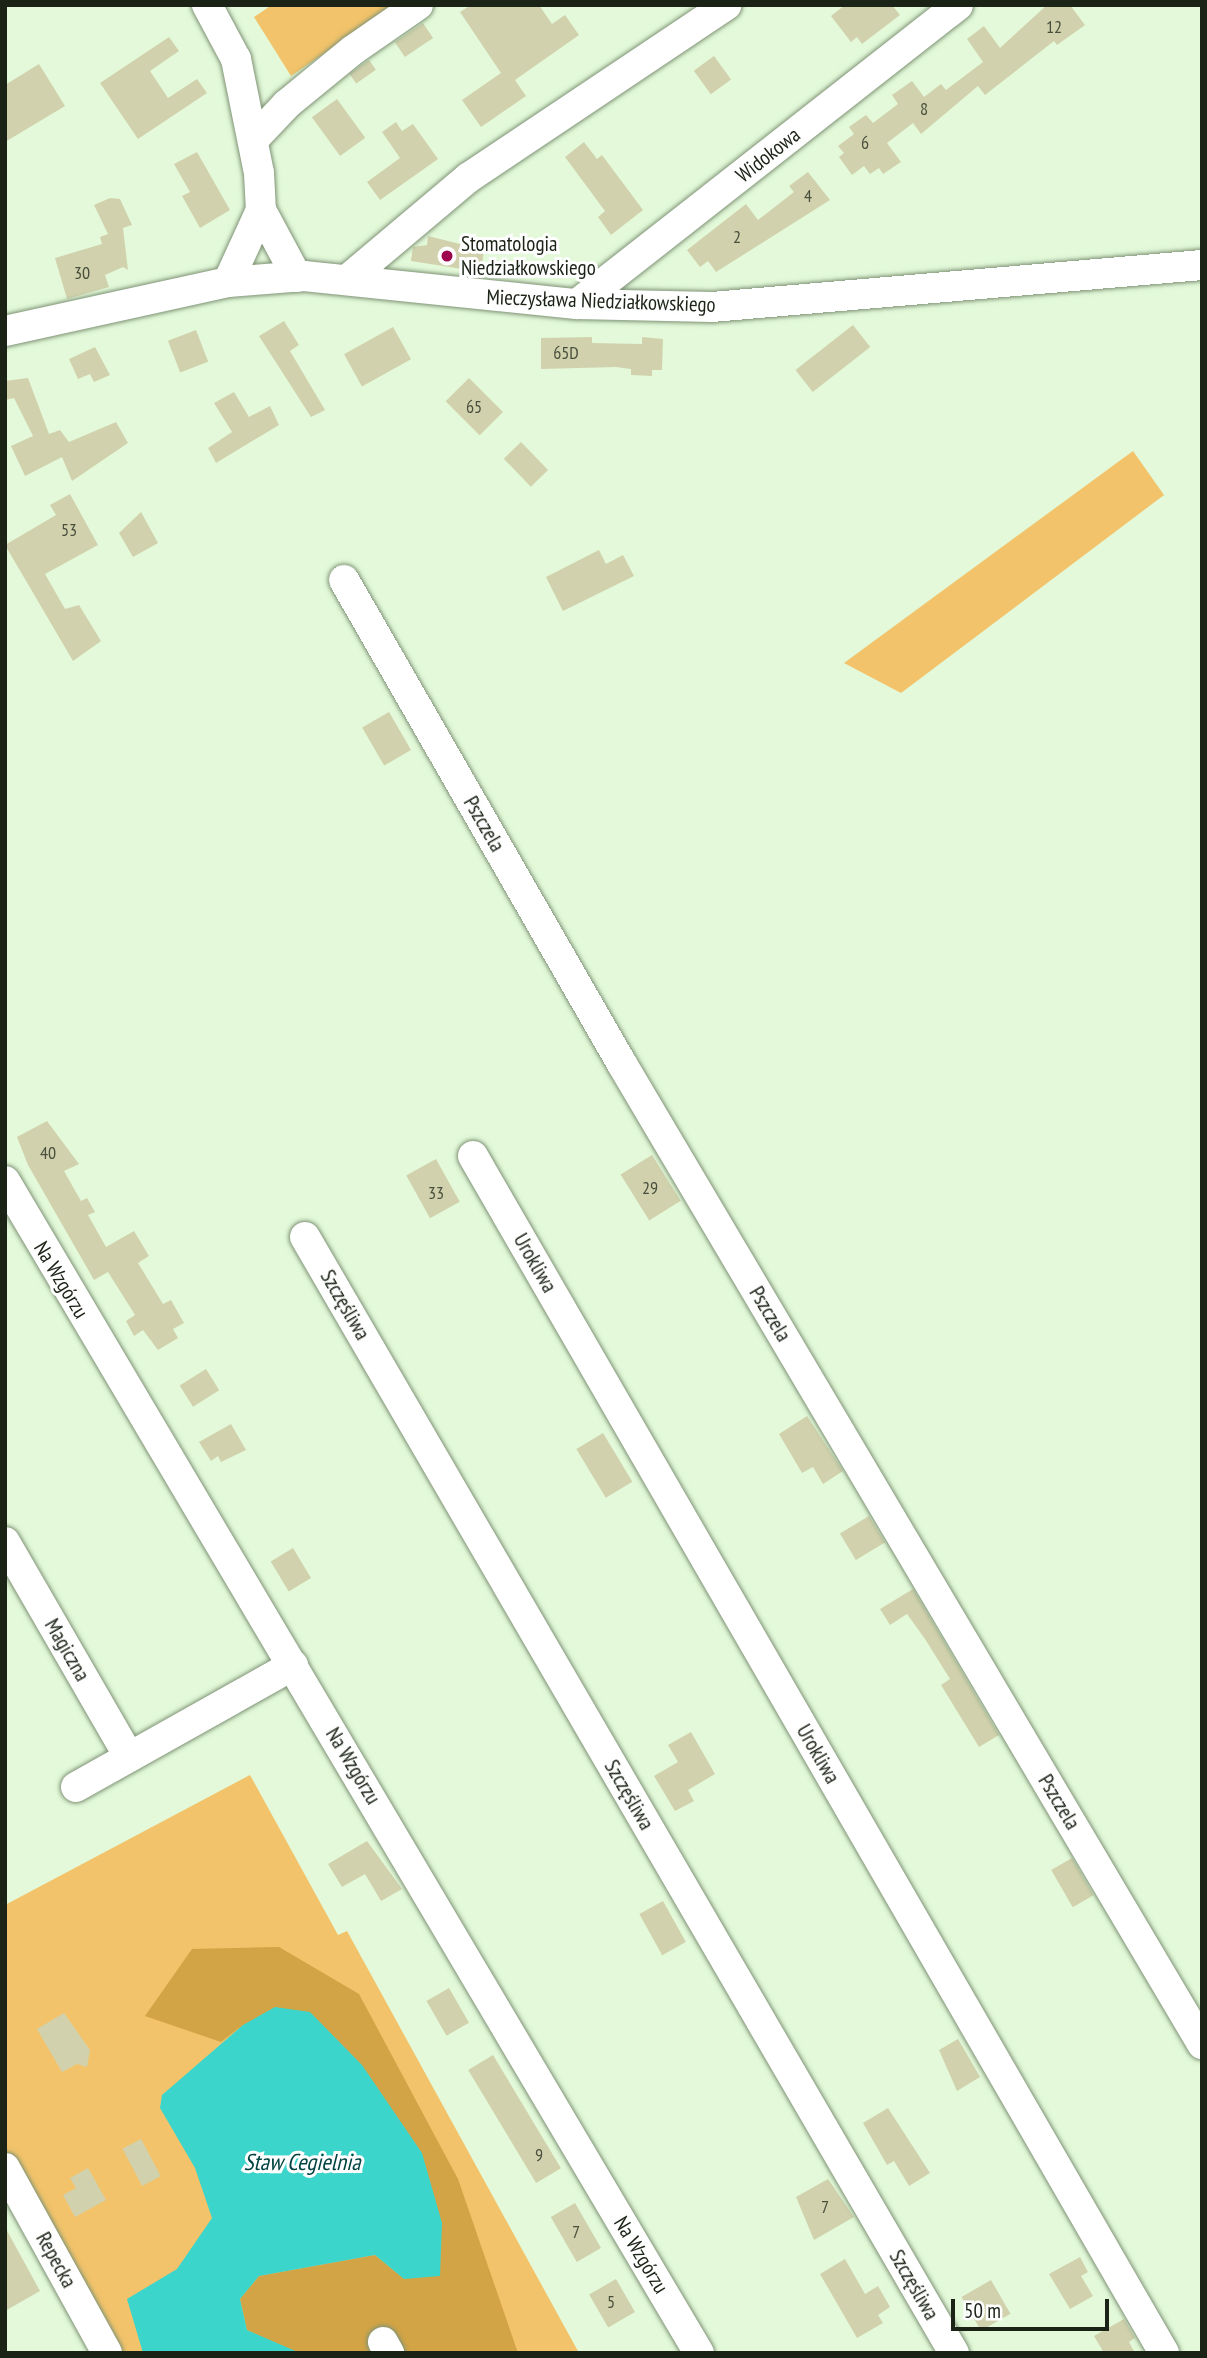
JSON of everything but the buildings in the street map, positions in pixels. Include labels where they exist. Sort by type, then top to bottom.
[{"type":"street","points":[[253,140],[334,65],[418,5]]},
{"type":"street","points":[[348,279],[468,178],[726,5]]},
{"type":"street","name":"Widokowa","points":[[577,304],[958,5]]},
{"type":"street","points":[[214,11],[236,59],[253,140],[261,210],[297,277]]},
{"type":"street","points":[[228,282],[261,210]]},
{"type":"street","name":"Mieczysława Niedziałkowskiego","points":[[5,331],[228,282],[297,277],[348,279],[577,304],[712,307],[856,298],[1202,265]]},
{"type":"street","name":"Pszczela","points":[[344,580],[622,1064],[1202,2044]]},
{"type":"street","name":"Urokliwa","points":[[473,1156],[1164,2353]]},
{"type":"street","name":"Na Wzgórzu","points":[[5,1181],[699,2353]]},
{"type":"street","name":"Szczęśliwa","points":[[305,1237],[954,2353]]},
{"type":"street","name":"Magiczna","points":[[5,1542],[129,1757]]},
{"type":"street","points":[[76,1787],[293,1665]]},
{"type":"street","name":"Repecka","points":[[5,2168],[107,2353]]},
{"type":"shaded area","points":[[272,5],[395,5],[291,76],[254,17]]},
{"type":"shaded area","points":[[1133,451],[1164,495],[901,693],[844,663]]},
{"type":"shaded area","points":[[250,1775],[338,1935],[347,1931],[579,2353],[116,2353],[5,2149],[5,1905]]},
{"type":"shaded area","points":[[279,1947],[359,1994],[458,2179],[518,2353],[295,2353],[247,2330],[240,2299],[259,2276],[375,2255],[404,2279],[243,2025],[221,2042],[145,2016],[192,1949]]},
{"type":"water","name":"Staw Cegielnia","points":[[275,2007],[310,2012],[362,2065],[422,2153],[442,2223],[440,2276],[404,2279],[375,2255],[259,2276],[240,2299],[247,2330],[300,2353],[143,2353],[127,2299],[177,2269],[212,2218],[195,2168],[160,2108],[162,2095],[243,2025]]},
{"type":"place","name":"Stomatologia Niedziałkowskiego","points":[[447,256]]}]
